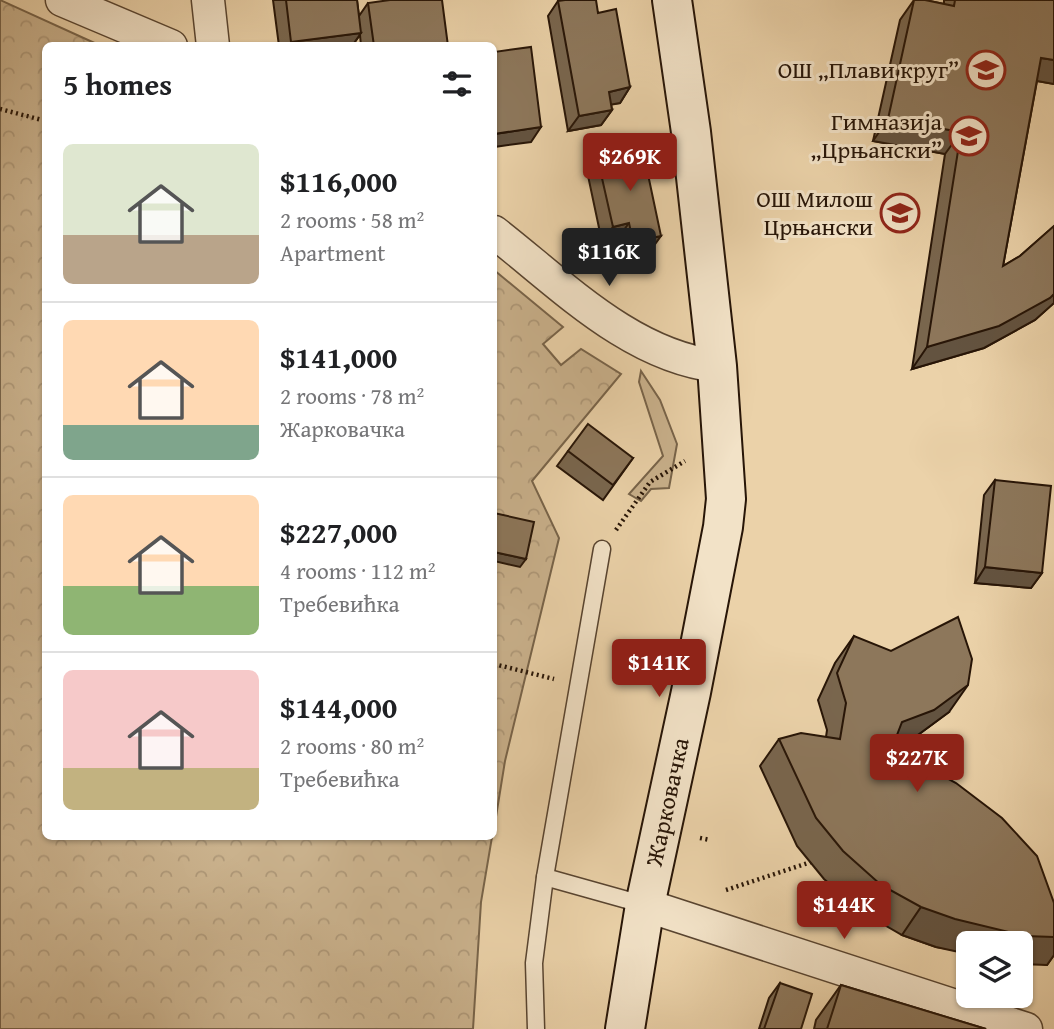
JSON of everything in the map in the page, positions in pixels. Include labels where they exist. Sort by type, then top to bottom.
[{"type":"street","points":[[62,0],[162,42]]},
{"type":"street","points":[[208,0],[212,42]]},
{"type":"street","name":"Жарковачка","points":[[625,1029],[645,905],[723,527],[724,434],[718,366],[691,132],[672,0]]},
{"type":"street","points":[[497,234],[628,336],[672,357],[718,366]]},
{"type":"street","points":[[645,905],[1026,1029]]},
{"type":"lane","points":[[536,1029],[534,963],[545,877],[602,549]]},
{"type":"lane","points":[[545,877],[645,905]]},
{"type":"path","points":[[0,110],[42,120]]},
{"type":"path","points":[[602,549],[650,482],[689,458]]},
{"type":"path","points":[[497,665],[579,684]]},
{"type":"path","points":[[700,838],[710,840]]},
{"type":"path","points":[[726,890],[811,862]]},
{"type":"green space","points":[[0,0],[92,42],[42,42],[42,840],[491,840],[481,902],[473,1029],[0,1029]]},
{"type":"green space","points":[[497,272],[563,327],[543,344],[561,365],[581,349],[621,374],[532,481],[559,538],[505,761],[497,810]]},
{"type":"green space","points":[[641,371],[660,400],[677,444],[669,488],[651,489],[641,501],[629,494],[663,456],[639,382]]},
{"type":"building","points":[[286,0],[357,0],[361,33],[291,42]]},
{"type":"building","points":[[390,0],[442,0],[447,42],[373,42],[368,3]]},
{"type":"building","points":[[596,0],[598,13],[616,9],[630,87],[609,92],[612,110],[579,116],[558,1]]},
{"type":"building","points":[[914,0],[954,6],[955,0],[1054,0],[1054,60],[1041,58],[1003,266],[1020,256],[1054,226],[1054,294],[999,326],[927,347],[961,132],[888,119]]},
{"type":"building","points":[[531,47],[541,127],[497,134],[497,52]]},
{"type":"building","points":[[642,146],[661,236],[633,242],[629,223],[613,227],[597,156]]},
{"type":"building","points":[[588,424],[633,458],[613,485],[568,451]]},
{"type":"building","points":[[995,480],[1051,486],[1042,573],[985,567]]},
{"type":"building","points":[[497,514],[534,522],[526,559],[497,553]]},
{"type":"building","points":[[958,617],[972,659],[968,685],[934,710],[902,722],[892,748],[956,783],[1002,818],[1037,856],[1054,903],[1054,937],[1033,936],[1033,931],[1004,931],[955,919],[921,907],[881,885],[843,851],[816,818],[779,739],[801,733],[840,739],[846,703],[837,673],[854,636],[891,651]]},
{"type":"building","points":[[780,983],[812,994],[801,1029],[764,1029]]},
{"type":"building","points":[[841,985],[986,1029],[827,1029]]},
{"type":"place","name":"ОШ „Плави круг”","points":[[986,70]]},
{"type":"place","name":"Гимназија „Црњански”","points":[[969,136]]},
{"type":"place","name":"ОШ Милош Црњански","points":[[900,213]]}]
